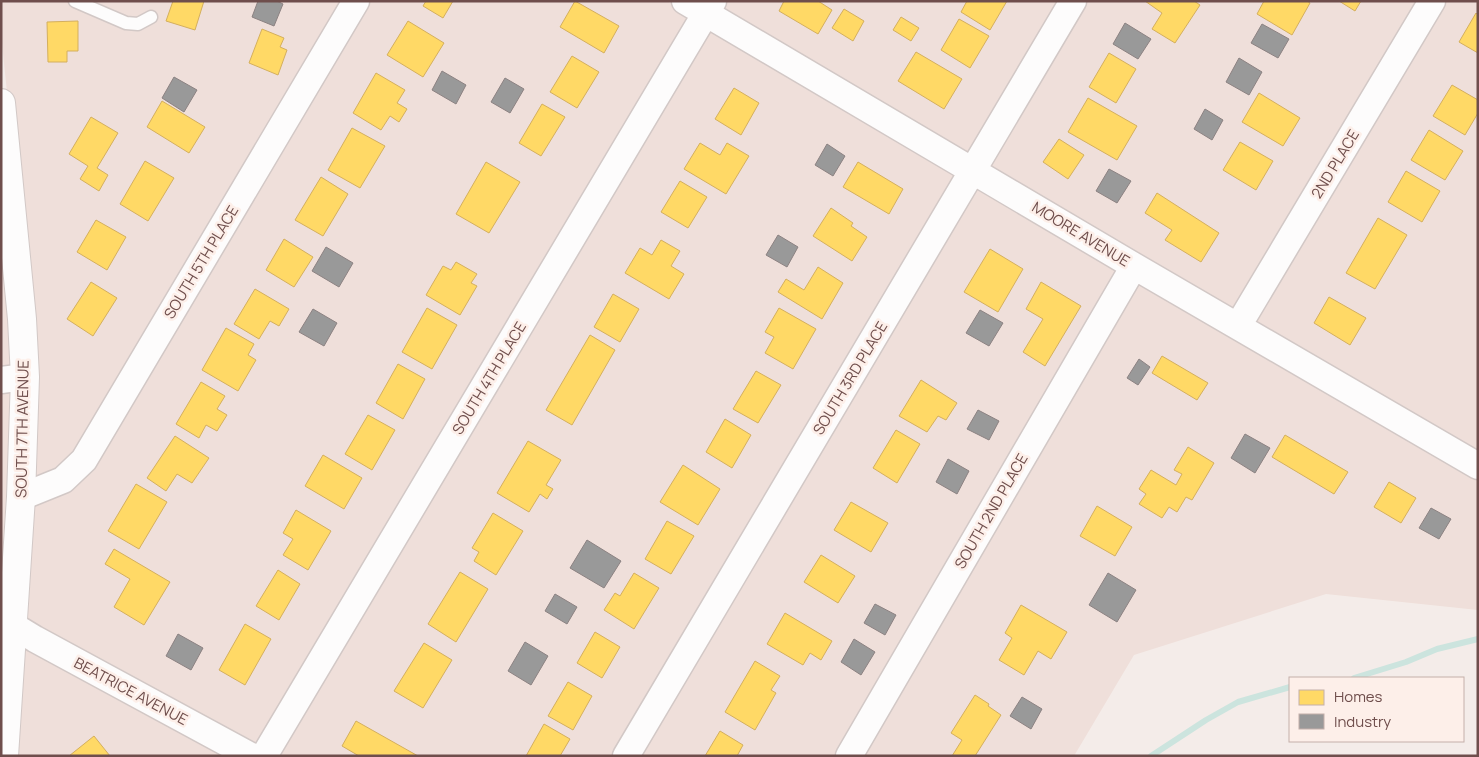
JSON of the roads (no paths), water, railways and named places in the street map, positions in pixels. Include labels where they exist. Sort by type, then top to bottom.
[{"type":"street","name":"SOUTH 5TH PLACE","points":[[21,497],[63,480],[84,460],[356,1]]},
{"type":"street","name":"SOUTH 3RD PLACE","points":[[626,756],[1073,1]]},
{"type":"street","name":"2ND PLACE","points":[[1238,326],[1432,1]]},
{"type":"street","name":"MOORE AVENUE","points":[[701,5],[972,170],[1478,466]]},
{"type":"street","name":"SOUTH 4TH PLACE","points":[[264,756],[701,5]]},
{"type":"street","name":"SOUTH 7TH AVENUE","points":[[1,103],[6,208],[22,319],[13,378],[21,497],[4,756]]},
{"type":"street","name":"SOUTH 2ND PLACE","points":[[848,756],[1134,266]]},
{"type":"street","name":"BEATRICE AVENUE","points":[[12,625],[251,756]]},
{"type":"lane","points":[[75,1],[126,23],[138,24],[150,17]]},
{"type":"waterway","points":[[1357,677],[1406,662],[1437,649],[1478,639]]},
{"type":"waterway","points":[[1151,756],[1206,720],[1238,702],[1289,687]]}]
